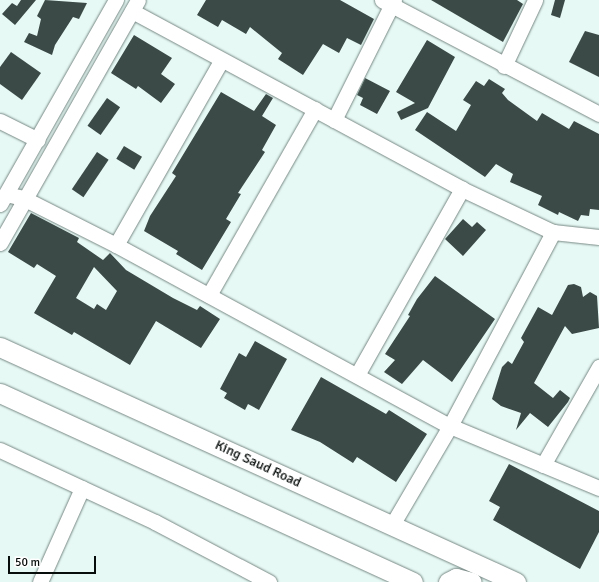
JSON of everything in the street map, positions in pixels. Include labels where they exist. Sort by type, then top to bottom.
[{"type":"main road","name":"King Saud Road","points":[[0,346],[516,582]]},
{"type":"main road","points":[[0,393],[413,582]]},
{"type":"main road","points":[[448,582],[456,578],[472,582]]},
{"type":"street","points":[[3,199],[38,140],[116,0]]},
{"type":"street","points":[[504,66],[535,0]]},
{"type":"street","points":[[334,120],[389,2],[504,66],[599,114]]},
{"type":"street","points":[[0,243],[24,198],[135,6],[221,61],[315,109],[462,189],[553,232],[599,237]]},
{"type":"street","points":[[116,245],[221,61]]},
{"type":"street","points":[[209,295],[315,109]]},
{"type":"street","points":[[0,121],[38,140]]},
{"type":"street","points":[[357,375],[462,189]]},
{"type":"street","points":[[3,199],[24,198],[116,245],[450,426],[599,488]]},
{"type":"street","points":[[392,525],[450,426],[553,232]]},
{"type":"street","points":[[543,464],[599,367]]},
{"type":"street","points":[[0,450],[82,488],[269,582]]},
{"type":"street","points":[[40,582],[82,488]]},
{"type":"building","points":[[21,0],[36,0],[15,25],[2,14],[12,3],[17,6]]},
{"type":"building","points":[[45,0],[87,3],[79,19],[73,17],[55,45],[52,55],[24,42],[29,33],[37,36],[41,19],[37,16]]},
{"type":"building","points":[[206,0],[340,0],[374,19],[361,45],[347,38],[339,53],[323,44],[303,75],[278,59],[282,53],[250,27],[246,34],[222,20],[218,27],[197,15]]},
{"type":"building","points":[[431,0],[517,0],[523,4],[503,42]]},
{"type":"building","points":[[555,0],[565,0],[560,18],[551,15]]},
{"type":"building","points":[[585,31],[599,35],[599,77],[569,62]]},
{"type":"building","points":[[134,35],[172,58],[161,74],[175,84],[161,103],[138,86],[136,89],[111,73]]},
{"type":"building","points":[[427,40],[455,57],[428,108],[401,120],[397,112],[415,103],[396,92]]},
{"type":"building","points":[[11,52],[41,73],[22,100],[0,84],[0,67]]},
{"type":"building","points":[[365,78],[390,91],[377,114],[360,105],[363,98],[357,95]]},
{"type":"building","points":[[489,79],[505,89],[502,93],[508,100],[537,121],[542,113],[569,129],[574,121],[599,134],[599,210],[590,209],[589,216],[581,215],[578,221],[559,212],[558,215],[538,205],[542,196],[510,182],[513,174],[496,164],[485,177],[415,130],[427,112],[456,131],[471,105],[463,100],[476,81],[484,86]]},
{"type":"building","points":[[221,92],[254,111],[266,94],[273,98],[262,116],[276,125],[262,150],[265,152],[238,193],[241,194],[226,219],[231,222],[202,270],[176,254],[178,251],[144,231],[150,216],[176,176],[172,173]]},
{"type":"building","points":[[107,98],[120,107],[101,135],[87,126]]},
{"type":"building","points":[[124,146],[142,157],[134,170],[116,159]]},
{"type":"building","points":[[97,152],[109,160],[83,197],[72,189]]},
{"type":"building","points":[[31,213],[79,238],[77,242],[103,260],[110,253],[126,270],[173,298],[197,310],[200,306],[220,319],[201,348],[156,321],[130,365],[74,332],[72,335],[34,313],[56,276],[37,264],[34,268],[8,252]],"holes":[[[94,267],[117,291],[106,310],[97,304],[94,309],[76,298]]]},
{"type":"building","points":[[463,219],[472,227],[477,222],[486,230],[463,256],[445,239]]},
{"type":"building","points":[[435,276],[495,319],[452,382],[423,360],[402,384],[384,372],[395,360],[385,354],[410,316],[408,315],[417,299]]},
{"type":"building","points":[[574,284],[581,287],[583,297],[590,292],[597,296],[599,328],[572,334],[565,326],[534,383],[553,398],[560,390],[570,398],[548,427],[530,413],[516,430],[521,413],[501,406],[492,399],[502,367],[508,361],[512,364],[524,342],[521,338],[538,307],[552,315],[568,285]]},
{"type":"building","points":[[255,341],[287,359],[259,410],[248,404],[245,410],[224,398],[227,393],[220,389],[239,353],[246,357]]},
{"type":"building","points":[[321,377],[386,414],[389,410],[427,434],[396,482],[357,457],[353,463],[320,442],[291,430]]},
{"type":"building","points":[[509,464],[599,511],[599,532],[580,569],[493,520],[500,507],[489,501]]}]
